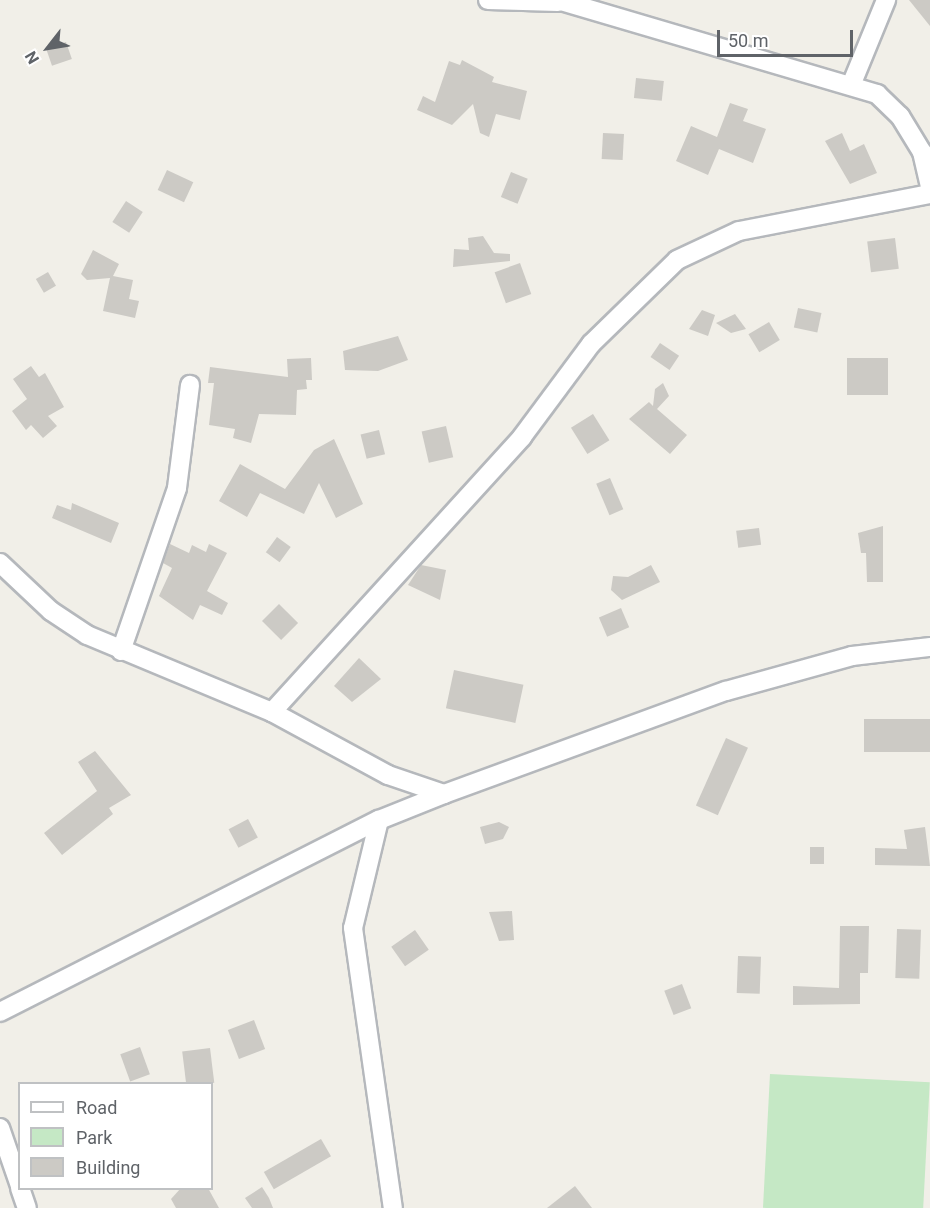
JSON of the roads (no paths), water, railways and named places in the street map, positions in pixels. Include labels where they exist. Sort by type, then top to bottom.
[{"type":"street","points":[[488,0],[558,1],[852,83],[877,94],[900,116],[926,150],[930,188]]},
{"type":"street","points":[[852,83],[886,0]]},
{"type":"street","points":[[272,712],[522,437],[591,344],[676,260],[739,231],[930,194]]},
{"type":"street","points":[[121,651],[177,488],[190,385]]},
{"type":"street","points":[[0,563],[51,612],[121,651],[272,712],[388,775],[444,794]]},
{"type":"street","points":[[0,1012],[379,820],[444,794],[726,691],[852,656],[930,647]]},
{"type":"street","points":[[379,820],[353,928],[393,1208]]},
{"type":"street","points":[[0,1128],[18,1181]]},
{"type":"street","points":[[21,1190],[27,1208]]}]
